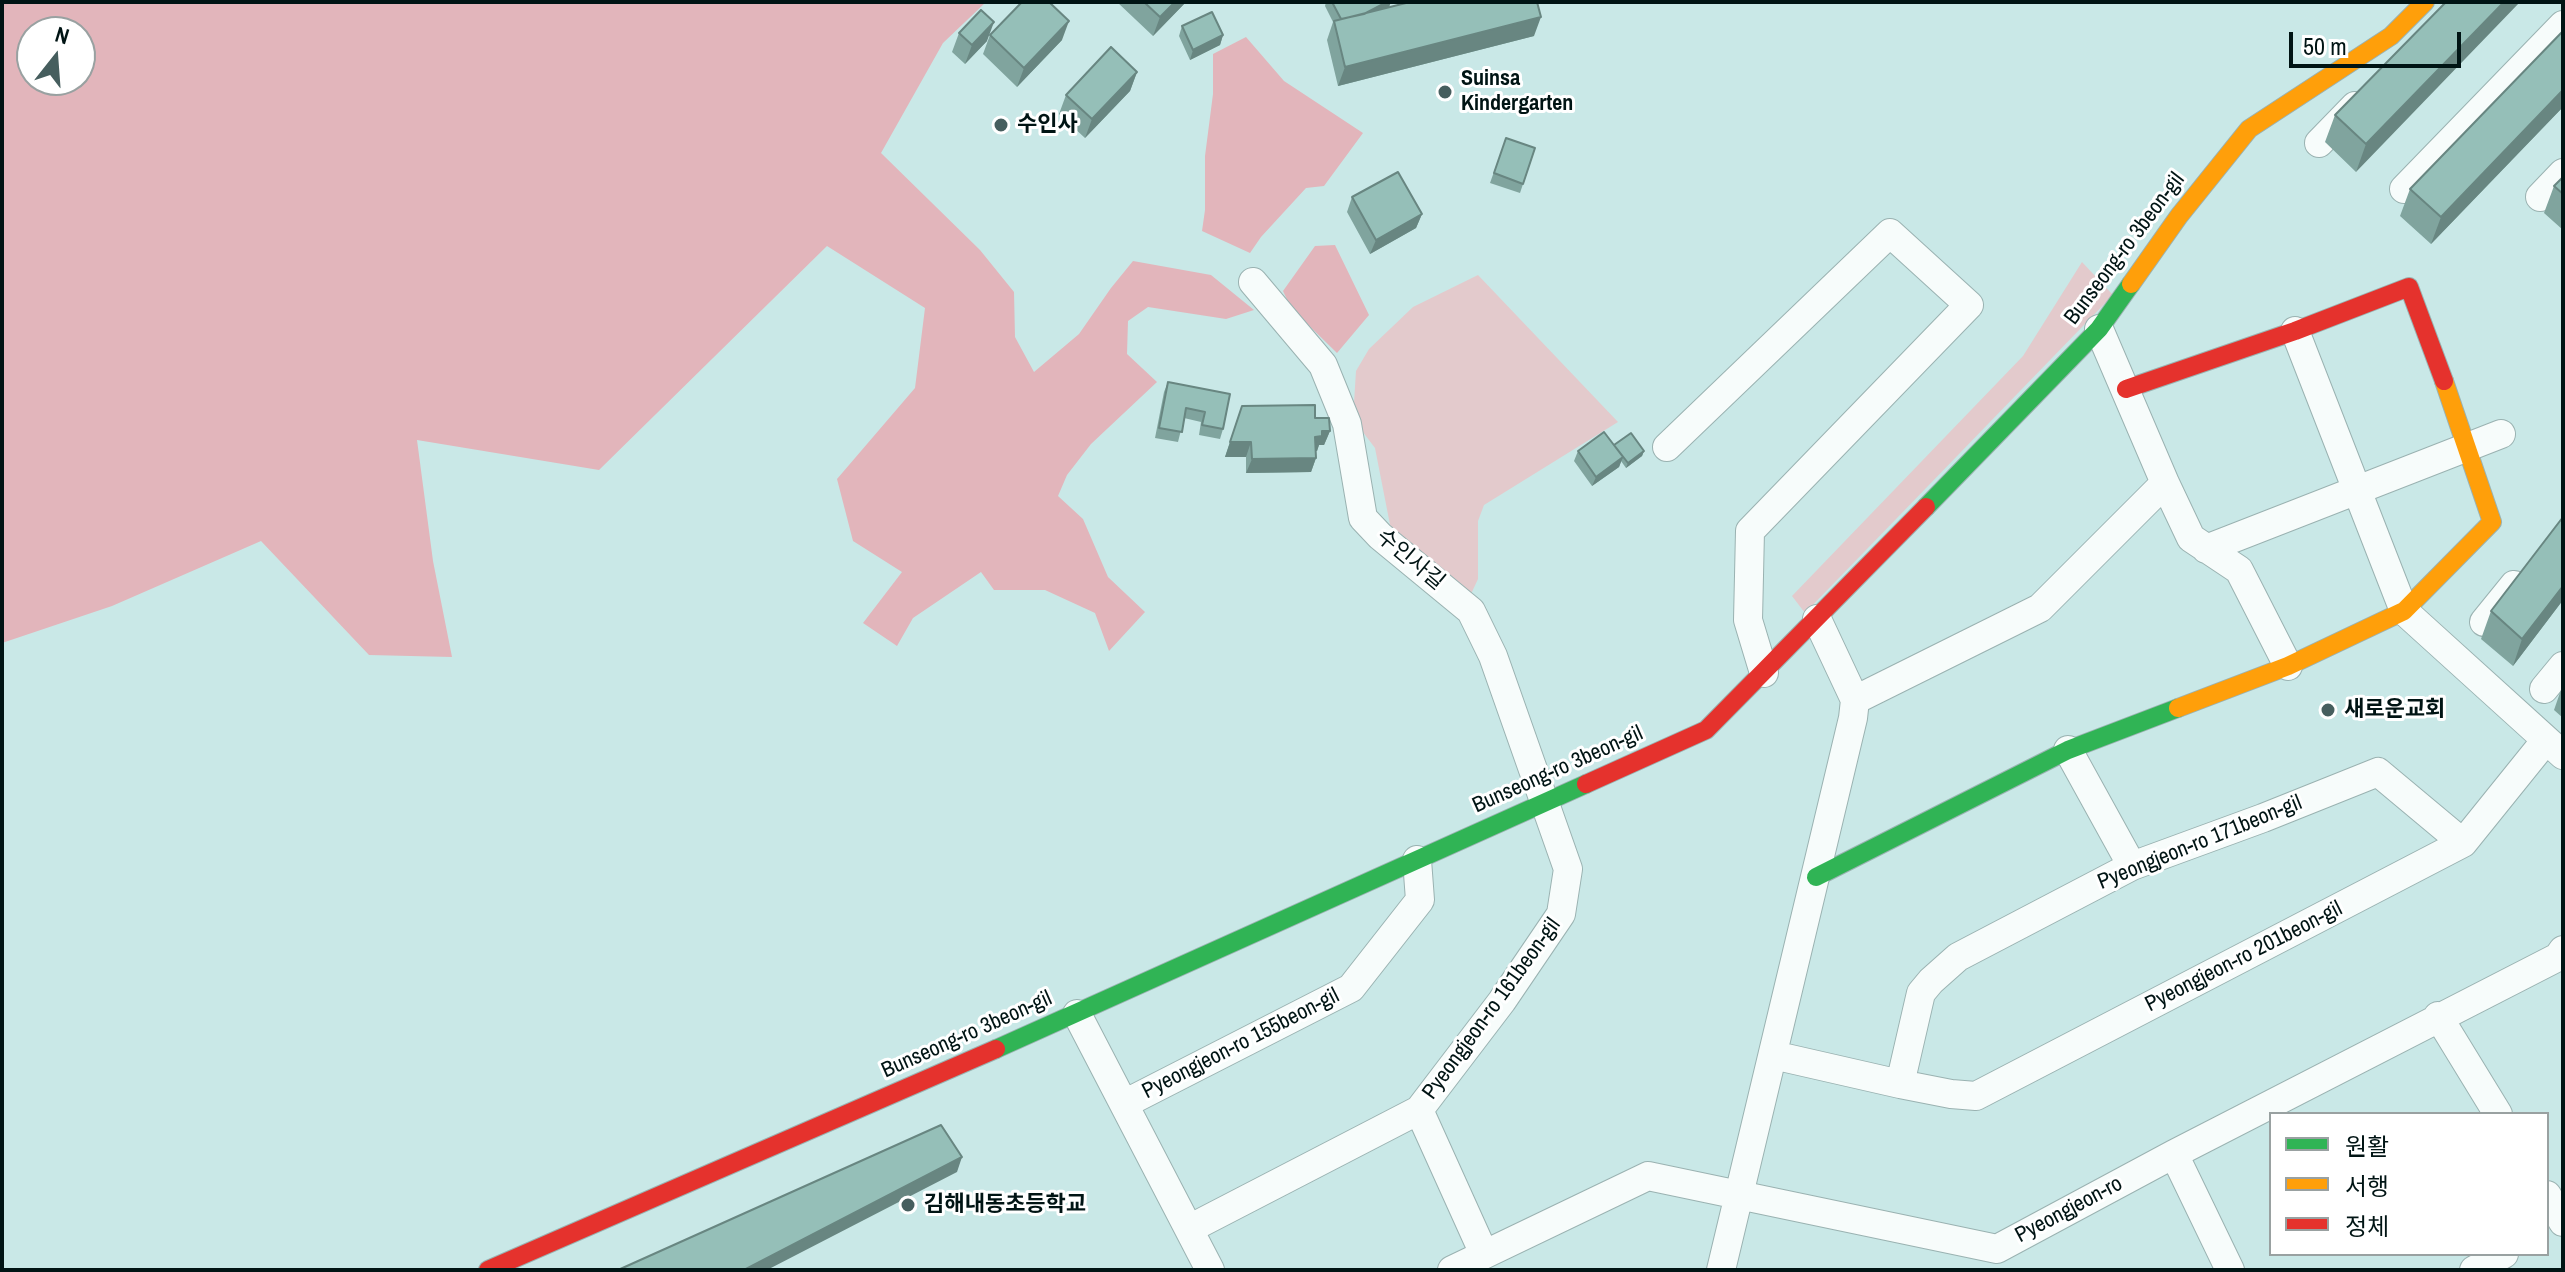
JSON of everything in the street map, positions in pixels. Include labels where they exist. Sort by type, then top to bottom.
[{"type":"street","points":[[2394,67],[2437,7]]},
{"type":"street","name":"Bunseong-ro 3beon-gil","points":[[488,1270],[1077,1014],[1706,730],[2099,329],[2179,216],[2249,129],[2437,7]]},
{"type":"street","points":[[2404,189],[2563,25]]},
{"type":"street","points":[[2319,143],[2373,89]]},
{"type":"street","points":[[2540,197],[2563,173]]},
{"type":"street","points":[[1667,447],[1890,233],[1969,305],[1750,531],[1748,620],[1764,673]]},
{"type":"street","name":"수인사길","points":[[1253,282],[1323,365],[1347,424],[1363,518],[1380,536],[1471,611],[1493,656],[1544,801]]},
{"type":"street","points":[[1816,877],[2068,750],[2288,666],[2404,611],[2492,522],[2409,287],[2295,331],[2126,389]]},
{"type":"street","points":[[2099,329],[2191,538],[2239,570],[2288,666]]},
{"type":"street","points":[[2295,331],[2404,611]]},
{"type":"street","points":[[2206,549],[2501,434]]},
{"type":"street","points":[[1855,700],[2040,608],[2165,483]]},
{"type":"street","points":[[2484,622],[2533,561]]},
{"type":"street","name":"Pyeongjeon-ro 201beon-gil","points":[[1900,1084],[1976,1096],[2463,843],[2555,748],[2404,611]]},
{"type":"street","points":[[1721,1270],[1816,877],[1855,700],[1817,619]]},
{"type":"street","points":[[2544,689],[2563,666]]},
{"type":"street","points":[[2068,750],[2132,866]]},
{"type":"street","name":"Pyeongjeon-ro 171beon-gil","points":[[1900,1084],[1921,993],[1931,981],[1958,957],[2132,866],[2378,772],[2463,843]]},
{"type":"street","name":"Pyeongjeon-ro 161beon-gil","points":[[1484,1254],[1419,1110],[1502,1001],[1561,914],[1568,869],[1544,801]]},
{"type":"street","name":"Pyeongjeon-ro 155beon-gil","points":[[1124,1104],[1351,988],[1420,900],[1417,860]]},
{"type":"street","name":"Pyeongjeon-ro","points":[[1452,1270],[1648,1176],[1739,1194],[2002,1259],[2174,1154],[2438,1016],[2561,956]]},
{"type":"street","name":"Pyeongjeon-ro 155beon-gil","points":[[1077,1014],[1210,1270]]},
{"type":"street","points":[[2438,1016],[2497,1112]]},
{"type":"street","points":[[1773,1055],[1900,1084]]},
{"type":"street","points":[[1189,1229],[1419,1110]]},
{"type":"street","points":[[2174,1154],[2230,1270]]},
{"type":"street","points":[[2549,1198],[2563,1222]]},
{"type":"street","points":[[2474,1270],[2500,1256]]},
{"type":"shaded area","points":[[2,2],[986,2],[943,43],[881,153],[980,250],[1014,292],[1015,337],[1034,372],[1079,334],[1133,261],[1211,275],[1254,310],[1226,319],[1148,307],[1128,321],[1127,354],[1157,382],[1091,444],[1067,475],[1058,496],[1083,519],[1108,577],[1145,612],[1109,651],[1095,613],[1045,590],[994,590],[981,572],[913,618],[897,646],[863,623],[902,572],[853,541],[837,479],[915,388],[925,308],[827,246],[599,470],[417,440],[433,561],[452,657],[369,655],[261,541],[112,606],[2,643]]},
{"type":"shaded area","points":[[1246,37],[1284,81],[1363,133],[1324,186],[1306,188],[1250,253],[1202,231],[1205,156],[1213,94],[1213,54]]},
{"type":"shaded area","points":[[1335,245],[1369,315],[1337,353],[1291,308],[1283,291],[1315,246]]},
{"type":"shaded area","points":[[2082,262],[2113,295],[1805,613],[1792,596],[2023,356]]},
{"type":"shaded area","points":[[1478,275],[1618,422],[1484,505],[1478,521],[1478,579],[1471,594],[1393,540],[1375,448],[1353,419],[1356,371],[1369,349],[1413,307]]},
{"type":"building","points":[[1022,2],[1049,2],[1069,21],[1024,68],[990,35]]},
{"type":"building","points":[[1144,2],[1175,2],[1160,17]]},
{"type":"building","points":[[1332,2],[1387,2],[1364,14],[1341,19]]},
{"type":"building","points":[[1410,2],[1537,2],[1541,17],[1345,67],[1334,21]]},
{"type":"building","points":[[2446,2],[2504,2],[2366,144],[2335,115]]},
{"type":"building","points":[[981,10],[994,22],[972,45],[959,33]]},
{"type":"building","points":[[1212,12],[1223,35],[1193,50],[1182,26]]},
{"type":"building","points":[[2563,31],[2563,90],[2441,217],[2410,189]]},
{"type":"building","points":[[1111,47],[1137,72],[1092,119],[1066,95]]},
{"type":"building","points":[[1506,138],[1535,148],[1523,184],[1494,173]]},
{"type":"building","points":[[1398,172],[1422,214],[1376,240],[1352,197]]},
{"type":"building","points":[[2563,177],[2563,194],[2554,186]]},
{"type":"building","points":[[1168,382],[1230,394],[1223,429],[1202,425],[1205,412],[1186,408],[1182,432],[1159,428]]},
{"type":"building","points":[[1315,405],[1315,418],[1329,418],[1330,431],[1322,431],[1322,436],[1315,437],[1316,458],[1252,459],[1251,442],[1230,442],[1242,406]]},
{"type":"building","points":[[1604,432],[1623,457],[1596,477],[1578,451]]},
{"type":"building","points":[[1631,433],[1644,451],[1628,463],[1614,445]]},
{"type":"building","points":[[2563,517],[2563,586],[2522,639],[2491,611]]},
{"type":"building","points":[[941,1125],[962,1157],[744,1270],[618,1270]]},
{"type":"traffic: fast","points":[[1926,507],[2099,329],[2131,284]]},
{"type":"traffic: fast","points":[[1816,877],[2068,750],[2178,708]]},
{"type":"traffic: fast","points":[[996,1049],[1586,784]]},
{"type":"traffic: slow","points":[[2131,284],[2179,216],[2249,129],[2391,36],[2425,2]]},
{"type":"traffic: slow","points":[[2178,708],[2288,666],[2404,611],[2492,522],[2444,381]]},
{"type":"traffic: jam","points":[[2126,389],[2295,331],[2409,287],[2444,381]]},
{"type":"traffic: jam","points":[[1586,784],[1706,730],[1926,507]]},
{"type":"traffic: jam","points":[[488,1270],[996,1049]]},
{"type":"place","name":"Suinsa Kindergarten","points":[[1445,92]]},
{"type":"place","name":"수인사","points":[[1001,125]]},
{"type":"place","name":"새로운교회","points":[[2328,710]]},
{"type":"place","name":"김해내동초등학교","points":[[908,1205]]}]
